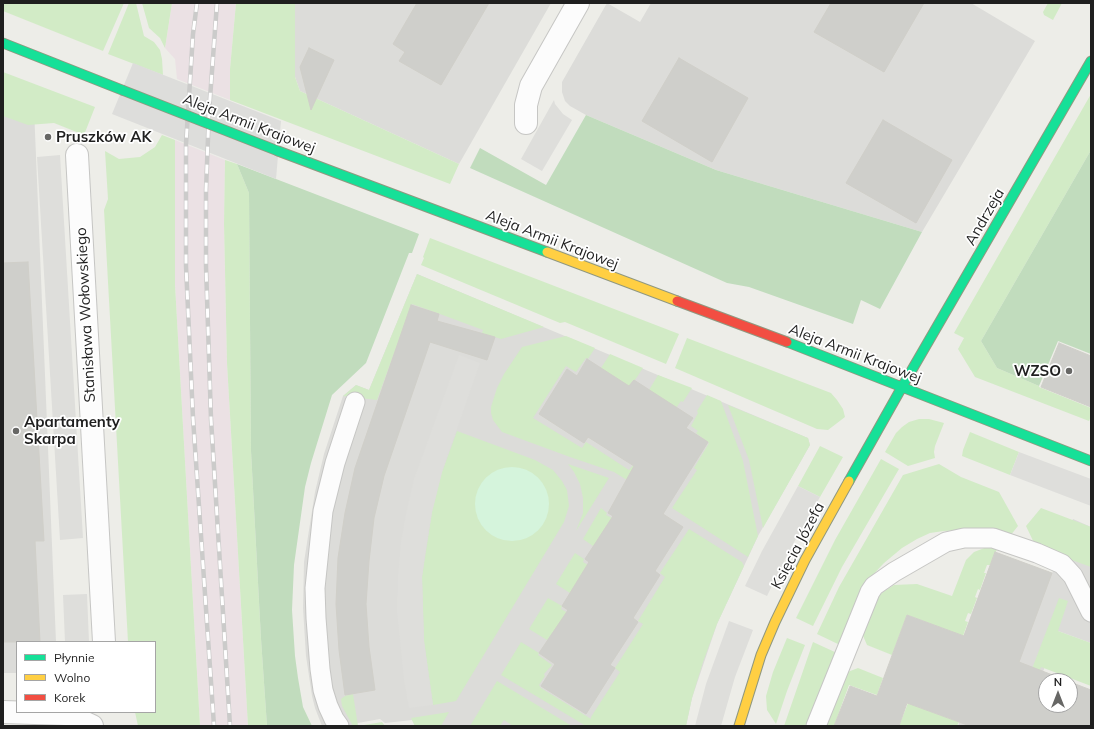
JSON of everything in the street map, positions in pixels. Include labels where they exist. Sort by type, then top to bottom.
[{"type":"street","points":[[526,123],[526,105],[531,86],[578,3]]},
{"type":"street","name":"Aleja Armii Krajowej","points":[[3,43],[278,151],[832,359],[961,412],[1091,461]]},
{"type":"street","name":"Andrzeja","points":[[902,387],[1091,61]]},
{"type":"street","name":"Stanisława Wołowskiego","points":[[77,155],[104,641]]},
{"type":"street","name":"Księcia Józefa","points":[[741,726],[761,655],[791,588],[902,387]]},
{"type":"street","points":[[3,712],[16,712]]},
{"type":"street","points":[[34,713],[66,714],[90,720]]},
{"type":"lane","points":[[339,726],[328,706],[323,690],[316,618],[316,588],[323,512],[335,463],[355,402]]},
{"type":"lane","points":[[816,726],[870,592],[874,586],[894,572],[946,542],[964,538],[993,538],[1037,553],[1062,564],[1074,576],[1091,612]]},
{"type":"shaded area","points":[[172,3],[236,3],[230,69],[230,100],[177,79],[175,59],[165,48]]},
{"type":"shaded area","points":[[295,3],[551,3],[459,164],[300,91],[295,77]]},
{"type":"shaded area","points":[[607,3],[640,22],[651,3],[971,3],[1035,41],[922,232],[716,170],[586,115],[570,106],[565,101],[562,92],[562,82]]},
{"type":"shaded area","name":"Apartamenty Skarpa","points":[[3,95],[34,108],[56,641],[16,641],[16,673],[3,673]]},
{"type":"shaded area","points":[[554,100],[555,104],[563,114],[572,120],[542,171],[521,159]]},
{"type":"shaded area","points":[[175,140],[225,160],[224,224],[227,363],[248,726],[200,726],[175,285]]},
{"type":"shaded area","points":[[60,155],[83,538],[60,540],[37,157]]},
{"type":"shaded area","points":[[417,274],[808,438],[810,445],[758,536],[717,624],[692,698],[686,726],[415,726],[412,720],[385,723],[380,719],[358,723],[354,726],[322,726],[312,696],[306,656],[303,608],[304,562],[315,492],[324,454],[343,396],[356,385],[369,390]]},
{"type":"shaded area","points":[[459,355],[480,363],[442,472],[432,512],[425,555],[422,577],[424,641],[433,705],[409,708],[404,680],[397,611],[401,542],[414,479]]},
{"type":"shaded area","points":[[1019,452],[1091,479],[1091,506],[1010,475]]},
{"type":"shaded area","points":[[798,486],[820,497],[789,551],[767,596],[745,586],[762,551]]},
{"type":"shaded area","points":[[1073,519],[1091,527],[1091,643],[1058,631],[1043,673],[1038,673],[1038,685],[1023,726],[958,726],[978,673],[953,663],[995,552],[1052,573]]},
{"type":"shaded area","points":[[87,594],[89,641],[65,641],[63,595]]},
{"type":"shaded area","points":[[729,621],[753,630],[735,677],[721,726],[695,726],[706,684]]},
{"type":"green space","points":[[3,3],[124,3],[103,51],[3,11]]},
{"type":"green space","points":[[129,3],[136,3],[144,36],[154,42],[160,50],[163,75],[108,54]]},
{"type":"green space","points":[[142,3],[172,3],[165,48],[160,38],[149,28]]},
{"type":"green space","points":[[236,3],[295,3],[295,77],[300,91],[459,164],[450,184],[230,100],[230,69]]},
{"type":"green space","points":[[1048,3],[1062,3],[1053,20],[1044,15],[1043,12]]},
{"type":"green space","points":[[3,72],[95,107],[84,135],[54,123],[28,125],[3,116]]},
{"type":"green space","points":[[1091,94],[1091,150],[981,341],[997,368],[1091,408],[1091,417],[1089,421],[975,377],[958,349],[964,338],[954,333]]},
{"type":"green space","points":[[586,115],[716,170],[922,232],[880,309],[861,300],[853,324],[749,287],[727,283],[470,168],[480,148],[546,185]]},
{"type":"green space","points":[[162,135],[175,140],[175,285],[200,726],[138,726],[135,713],[156,713],[156,641],[128,641],[104,210],[108,199],[105,151],[119,159],[140,157],[155,147]]},
{"type":"green space","points":[[1091,150],[1091,354],[1058,341],[1039,386],[997,368],[981,341]]},
{"type":"green space","points":[[225,160],[237,164],[249,193],[251,451],[267,726],[248,726],[227,363],[224,224]]},
{"type":"green space","points":[[237,164],[419,234],[412,253],[409,253],[366,363],[332,395],[305,487],[294,565],[292,610],[295,656],[303,707],[312,726],[267,726],[251,451],[249,193]]},
{"type":"green space","points":[[430,238],[679,334],[666,364],[565,322],[560,323],[421,265]]},
{"type":"green space","points":[[417,274],[544,327],[501,339],[482,333],[483,330],[412,304],[377,400],[343,396],[356,385],[369,390]]},
{"type":"green space","points":[[566,336],[595,348],[588,359],[586,358],[576,372],[566,366],[533,418],[582,448],[586,442],[629,470],[634,464],[643,490],[614,472],[502,432],[493,420],[491,407],[497,388],[504,374],[522,347]]},
{"type":"green space","points":[[687,338],[831,393],[843,409],[845,417],[828,430],[817,429],[675,368]]},
{"type":"green space","points":[[610,354],[643,368],[628,388],[601,368]]},
{"type":"green space","points":[[658,375],[692,388],[683,402],[681,401],[671,415],[649,390]]},
{"type":"green space","points":[[707,395],[721,401],[743,461],[758,536],[748,557],[672,508],[697,470],[694,468],[709,443],[696,433],[698,431],[691,426],[698,413],[697,411]]},
{"type":"green space","points":[[728,405],[808,438],[810,445],[763,528],[749,460]]},
{"type":"green space","points":[[919,419],[929,419],[944,423],[935,446],[935,458],[908,466],[885,452],[896,433],[902,427],[909,422]]},
{"type":"green space","points":[[457,431],[535,460],[553,470],[567,490],[569,506],[564,522],[456,701],[433,705],[424,641],[422,577],[432,512],[442,472]]},
{"type":"green space","points":[[970,432],[1019,452],[1010,475],[962,456]]},
{"type":"green space","points":[[820,446],[843,457],[820,497],[798,486]]},
{"type":"green space","points":[[881,459],[899,469],[842,567],[813,626],[796,618],[835,540]]},
{"type":"green space","points":[[568,464],[609,478],[576,531],[583,513],[583,498],[580,484]]},
{"type":"green space","points":[[939,464],[961,477],[999,492],[1018,526],[1010,536],[963,530],[930,533],[917,539],[902,548],[884,563],[869,579],[840,645],[817,634],[839,587],[903,475]]},
{"type":"green space","points":[[512,467],[533,473],[543,483],[549,504],[543,525],[533,535],[512,541],[491,535],[481,525],[475,504],[481,483],[491,473]]},
{"type":"green space","points":[[601,508],[607,513],[606,515],[614,519],[602,549],[595,544],[593,546],[583,539]]},
{"type":"green space","points":[[1041,508],[1091,527],[1091,567],[1036,547],[1026,526]]},
{"type":"green space","points":[[689,529],[742,562],[744,566],[717,624],[703,662],[692,698],[686,726],[586,726],[501,675],[521,642],[539,653],[538,655],[552,665],[544,674],[545,676],[539,685],[541,688],[591,719],[620,672],[615,668],[643,624],[638,621],[665,577],[660,573]]},
{"type":"green space","points":[[987,547],[998,547],[990,565],[987,565],[984,573],[986,573],[980,590],[978,589],[975,597],[977,598],[971,614],[968,613],[965,621],[968,622],[963,636],[907,615],[892,655],[867,645],[861,631],[875,599],[883,592],[894,585],[917,584],[952,596],[966,560],[974,552]]},
{"type":"green space","points":[[575,553],[584,559],[583,562],[596,570],[570,593],[556,584]]},
{"type":"green space","points":[[548,598],[562,606],[561,609],[568,613],[547,640],[529,629]]},
{"type":"green space","points":[[1059,598],[1068,601],[1058,631],[1091,643],[1091,686],[1078,681],[1078,673],[1057,673],[1041,667],[1037,677],[1030,674]]},
{"type":"green space","points":[[787,638],[805,645],[776,724],[767,710],[766,696],[773,672]]},
{"type":"green space","points":[[813,642],[837,653],[808,723],[803,726],[784,726]]},
{"type":"green space","points":[[858,668],[883,678],[877,695],[849,685],[834,726],[824,726],[845,673]]},
{"type":"green space","points":[[497,681],[572,726],[513,726],[504,720],[500,726],[470,726]]},
{"type":"green space","points":[[353,694],[358,726],[353,726],[342,706],[341,699],[345,696]]},
{"type":"green space","points":[[908,703],[959,722],[957,726],[899,726]]},
{"type":"green space","points":[[449,712],[441,726],[415,726],[411,718]]},
{"type":"green space","points":[[382,722],[385,726],[358,726]]},
{"type":"pier","points":[[133,63],[281,121],[276,179],[112,114]]},
{"type":"building","points":[[417,3],[489,3],[441,85],[399,61],[405,52],[393,44]]},
{"type":"building","points":[[831,3],[924,3],[884,72],[814,32]]},
{"type":"building","points":[[309,48],[334,60],[311,110],[300,67]]},
{"type":"building","points":[[679,58],[748,98],[712,162],[642,121]]},
{"type":"building","points":[[883,120],[952,160],[916,223],[846,183]]},
{"type":"building","name":"Apartamenty Skarpa","points":[[28,262],[44,541],[35,541],[40,641],[3,642],[3,263]]},
{"type":"building","points":[[411,305],[439,314],[437,321],[495,337],[487,360],[430,342],[384,476],[374,518],[366,604],[369,647],[375,690],[345,695],[339,650],[336,604],[338,558],[345,513],[355,468]]},
{"type":"building","name":"WZSO","points":[[1059,343],[1091,356],[1091,407],[1041,387]]},
{"type":"building","points":[[587,359],[629,386],[634,380],[693,418],[686,428],[708,442],[663,514],[683,527],[655,571],[660,575],[633,618],[638,622],[610,665],[615,668],[586,714],[541,686],[555,664],[539,653],[568,610],[562,606],[589,562],[585,559],[613,516],[608,513],[634,466],[588,437],[584,443],[539,414],[567,369],[577,376]]},
{"type":"building","points":[[995,552],[1052,573],[1019,662],[1047,673],[1038,673],[1038,713],[1078,713],[1078,685],[1091,690],[1091,726],[970,726],[907,703],[899,726],[834,726],[850,686],[877,696],[907,615],[964,636]]},
{"type":"railway","points":[[197,3],[193,34],[186,144],[186,266],[193,418],[214,726]]},
{"type":"railway","points":[[217,3],[209,112],[206,190],[206,266],[211,419],[230,726]]},
{"type":"traffic: fast","points":[[3,43],[122,90]]},
{"type":"traffic: fast","points":[[849,481],[1091,61]]},
{"type":"traffic: fast","points":[[122,90],[278,151]]},
{"type":"traffic: fast","points":[[278,151],[547,252]]},
{"type":"traffic: fast","points":[[787,342],[1091,461]]},
{"type":"traffic: slow","points":[[547,252],[677,301]]},
{"type":"traffic: slow","points":[[739,726],[761,655],[775,622],[805,560],[849,481]]},
{"type":"traffic: jam","points":[[677,301],[787,342]]},
{"type":"place","name":"Pruszków AK","points":[[48,137]]},
{"type":"place","name":"WZSO","points":[[1069,371]]},
{"type":"place","name":"Apartamenty Skarpa","points":[[16,431]]}]
